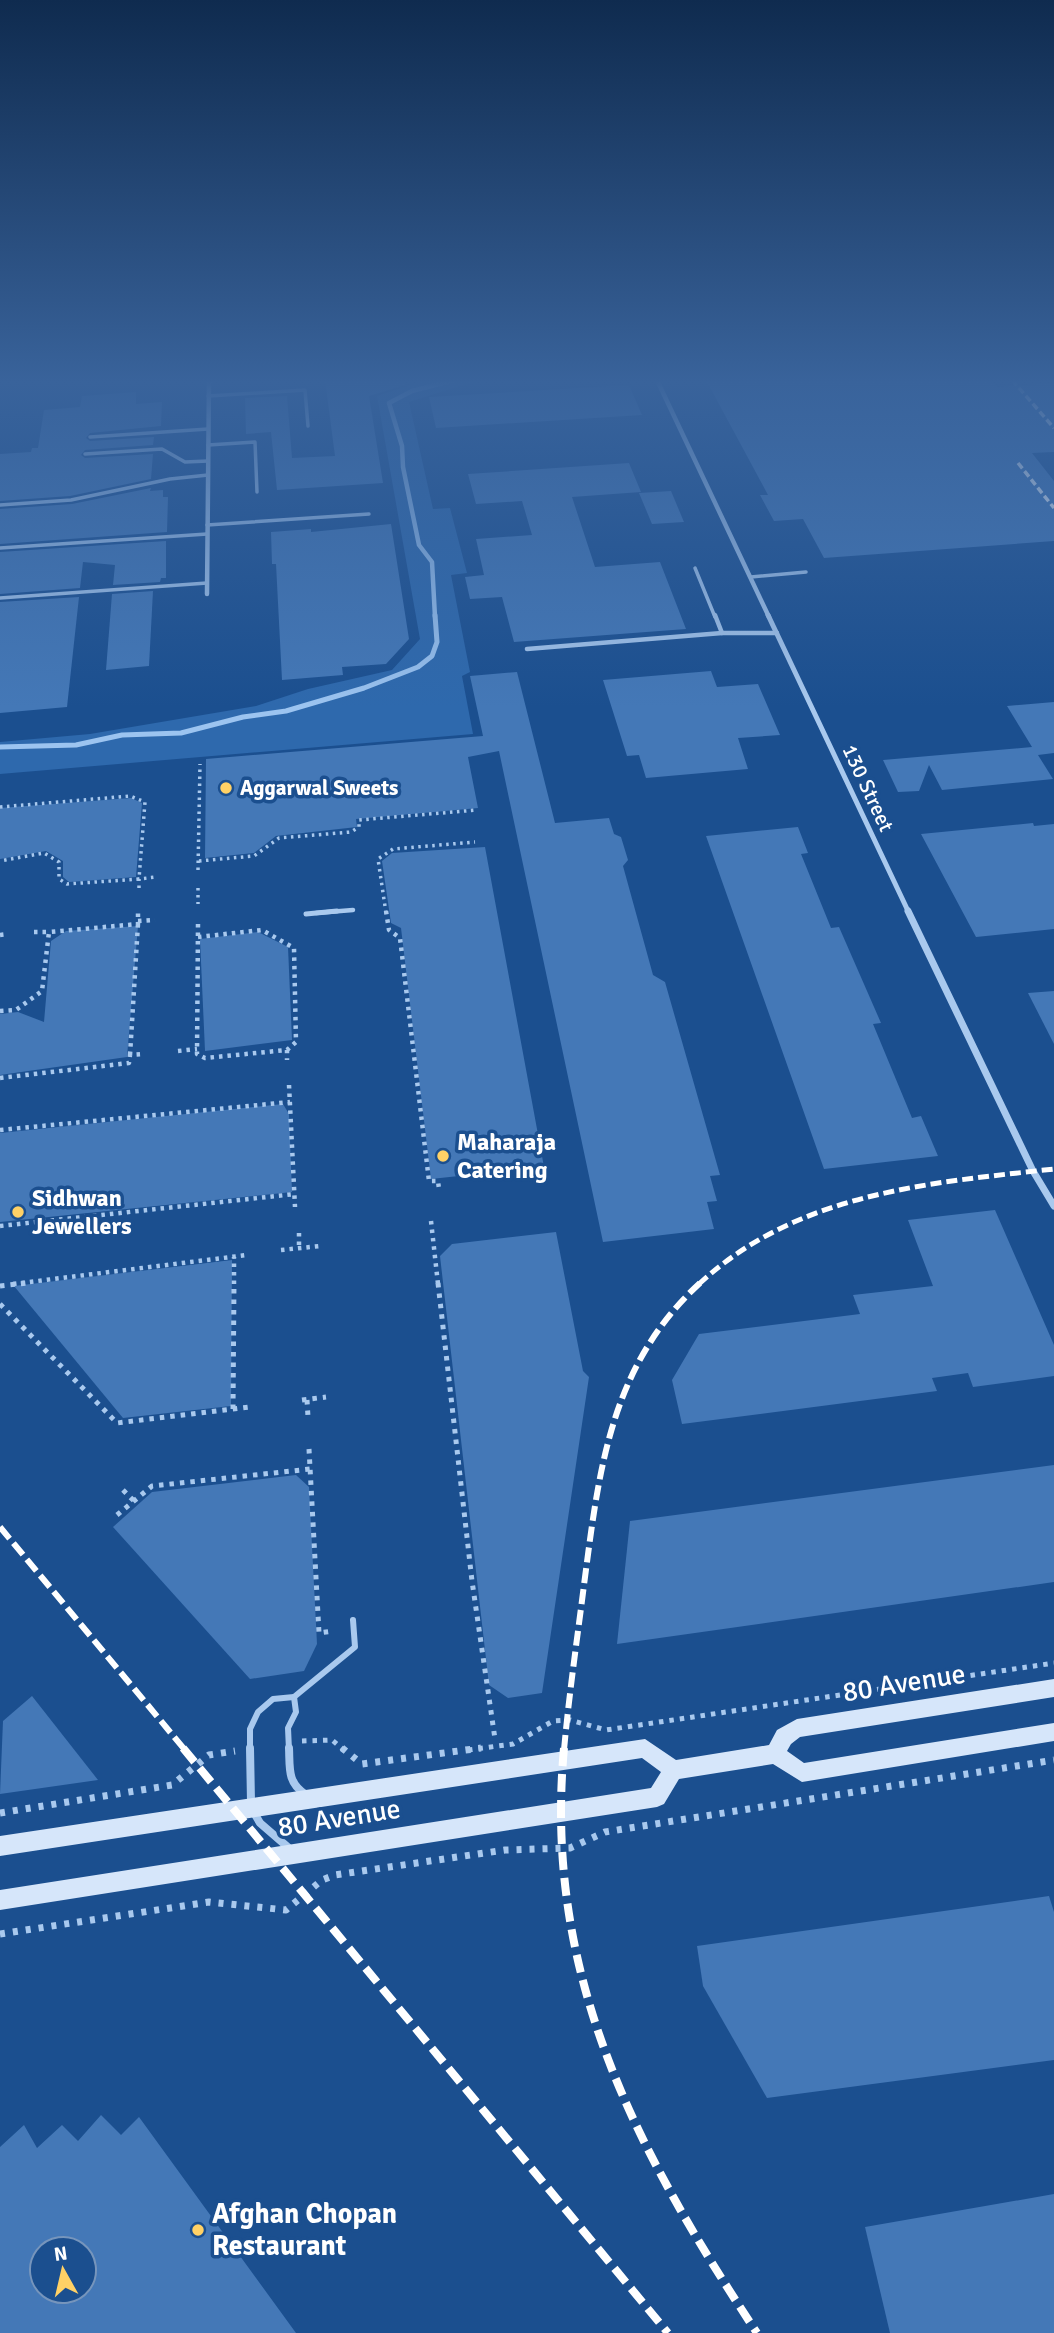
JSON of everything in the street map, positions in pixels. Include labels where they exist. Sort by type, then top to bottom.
[{"type":"main road","name":"80 Avenue","points":[[775,1755],[784,1737],[797,1728],[1054,1688]]},
{"type":"main road","points":[[673,1770],[775,1755],[802,1773],[1054,1732]]},
{"type":"main road","name":"80 Avenue","points":[[0,1846],[645,1748],[673,1770],[657,1797],[0,1900]]},
{"type":"street","points":[[207,594],[208,489]]},
{"type":"street","name":"130 Street","points":[[709,489],[1033,1171],[1054,1206]]},
{"type":"lane","points":[[0,505],[71,500],[123,489]]},
{"type":"lane","points":[[207,525],[369,514]]},
{"type":"lane","points":[[0,548],[207,534]]},
{"type":"lane","points":[[695,568],[722,632]]},
{"type":"lane","points":[[751,577],[806,572]]},
{"type":"lane","points":[[0,598],[207,583]]},
{"type":"lane","points":[[527,649],[722,632],[777,633]]},
{"type":"lane","points":[[306,914],[353,910]]},
{"type":"lane","points":[[295,1854],[260,1823],[251,1808],[250,1729],[257,1712],[273,1699],[294,1697],[355,1647],[353,1620]]},
{"type":"lane","points":[[294,1697],[296,1712],[288,1728],[290,1779],[295,1787],[313,1799]]},
{"type":"path","points":[[198,870],[200,764]]},
{"type":"path","points":[[0,807],[130,796],[145,802],[139,888]]},
{"type":"path","points":[[199,861],[254,856],[279,838],[351,832],[359,827],[359,820],[477,810]]},
{"type":"path","points":[[439,1189],[438,1181],[429,1181],[400,938],[389,930],[378,859],[393,849],[475,842]]},
{"type":"path","points":[[0,861],[44,853],[59,862],[59,879],[67,884],[156,877]]},
{"type":"path","points":[[198,888],[198,904]]},
{"type":"path","points":[[0,1077],[129,1063],[138,912]]},
{"type":"path","points":[[34,932],[155,920]]},
{"type":"path","points":[[198,925],[197,1054],[205,1058],[287,1050],[296,1042],[294,948],[262,930],[198,937]]},
{"type":"path","points":[[0,1011],[16,1010],[42,991],[49,932]]},
{"type":"path","points":[[0,935],[8,934]]},
{"type":"path","points":[[178,1051],[197,1049]]},
{"type":"path","points":[[287,1050],[287,1060]]},
{"type":"path","points":[[130,1055],[144,1054]]},
{"type":"path","points":[[289,1085],[295,1206]]},
{"type":"path","points":[[0,1130],[290,1102]]},
{"type":"path","points":[[0,1226],[295,1194]]},
{"type":"path","points":[[431,1221],[472,1581],[495,1739]]},
{"type":"path","points":[[299,1233],[299,1248]]},
{"type":"path","points":[[281,1250],[320,1246]]},
{"type":"path","points":[[0,1286],[247,1255]]},
{"type":"path","points":[[233,1409],[234,1257]]},
{"type":"path","points":[[0,1304],[117,1423],[250,1407]]},
{"type":"path","points":[[308,1417],[304,1400],[326,1397]]},
{"type":"path","points":[[309,1449],[319,1633],[333,1631]]},
{"type":"path","points":[[117,1515],[152,1486],[310,1469]]},
{"type":"path","points":[[123,1490],[134,1501]]},
{"type":"path","points":[[298,1741],[332,1740],[362,1764],[513,1744],[527,1739],[535,1729],[556,1719],[606,1730],[1054,1663]]},
{"type":"path","points":[[0,1813],[172,1785],[209,1755],[234,1751]]},
{"type":"path","points":[[0,1934],[209,1902],[286,1910],[322,1880],[335,1875],[505,1850],[570,1849],[605,1832],[1054,1760]]},
{"type":"shaded area","points":[[393,489],[428,489],[433,509],[450,508],[467,573],[451,575],[470,672],[462,676],[473,734],[0,774],[0,742],[90,734],[256,706],[308,689],[392,670],[420,639]]},
{"type":"building","points":[[0,489],[104,489],[70,496],[0,501]]},
{"type":"building","points":[[147,489],[163,490],[163,497],[168,497],[167,532],[0,544],[0,509],[72,504]]},
{"type":"building","points":[[472,489],[640,489],[641,492],[572,497],[595,567],[660,562],[686,629],[514,642],[502,597],[470,599],[465,577],[484,575],[476,539],[532,535],[522,501],[476,504]]},
{"type":"building","points":[[765,489],[1054,489],[1054,541],[824,558],[803,519],[774,521],[760,495],[768,495]]},
{"type":"building","points":[[671,491],[684,522],[652,524],[639,493]]},
{"type":"building","points":[[391,524],[409,639],[386,664],[342,667],[343,675],[282,680],[276,564],[272,564],[271,532],[311,529],[311,532]]},
{"type":"building","points":[[166,541],[166,578],[161,578],[160,582],[113,585],[115,565],[83,562],[80,588],[0,594],[0,552]]},
{"type":"building","points":[[153,591],[149,666],[106,670],[112,594]]},
{"type":"building","points":[[79,597],[67,707],[0,713],[0,602]]},
{"type":"building","points":[[711,671],[717,687],[758,684],[780,735],[738,738],[748,769],[646,778],[639,755],[627,756],[603,680]]},
{"type":"building","points":[[517,672],[555,823],[609,818],[614,834],[621,837],[628,860],[623,866],[653,975],[665,982],[720,1175],[710,1176],[717,1201],[707,1202],[714,1229],[603,1242],[499,751],[468,757],[478,808],[356,819],[357,827],[276,836],[254,853],[205,858],[206,759],[483,736],[470,676]]},
{"type":"building","points":[[1054,702],[1054,753],[1038,755],[1053,779],[942,790],[929,765],[919,791],[898,792],[883,760],[1032,747],[1007,706]]},
{"type":"building","points":[[131,798],[142,803],[136,877],[69,882],[63,877],[63,861],[46,851],[0,859],[0,808]]},
{"type":"building","points":[[1033,823],[1034,826],[1054,824],[1054,929],[976,937],[921,834]]},
{"type":"building","points":[[798,827],[808,853],[801,854],[831,928],[839,927],[881,1023],[873,1024],[912,1118],[921,1116],[938,1156],[824,1169],[706,836]]},
{"type":"building","points":[[485,847],[544,1167],[431,1179],[401,928],[391,923],[382,861],[392,853]]},
{"type":"building","points":[[138,926],[127,1057],[0,1075],[0,1014],[18,1012],[44,1022],[51,941],[66,931]]},
{"type":"building","points":[[258,932],[288,947],[292,1040],[205,1051],[200,939]]},
{"type":"building","points":[[1054,991],[1054,1044],[1028,993]]},
{"type":"building","points":[[283,1104],[289,1114],[292,1192],[0,1222],[0,1133]]},
{"type":"building","points":[[995,1210],[1054,1345],[1054,1376],[973,1387],[968,1373],[932,1378],[937,1391],[682,1424],[672,1380],[699,1334],[860,1314],[853,1295],[933,1286],[908,1220]]},
{"type":"building","points":[[556,1232],[583,1371],[589,1377],[542,1693],[508,1698],[489,1685],[440,1256],[452,1244]]},
{"type":"building","points":[[232,1260],[231,1406],[123,1418],[14,1286]]},
{"type":"building","points":[[1054,1465],[1054,1582],[617,1644],[630,1521]]},
{"type":"building","points":[[296,1475],[309,1487],[317,1644],[304,1671],[250,1679],[113,1527],[152,1492]]},
{"type":"building","points":[[32,1696],[98,1780],[0,1794],[3,1721]]},
{"type":"building","points":[[1049,1896],[1054,1912],[1054,2060],[767,2098],[703,1986],[697,1946]]},
{"type":"building","points":[[101,2115],[121,2135],[139,2117],[296,2333],[0,2333],[0,2147],[24,2125],[37,2148],[62,2125],[78,2141]]},
{"type":"building","points":[[1054,2194],[1054,2333],[890,2333],[865,2227]]},
{"type":"waterway","points":[[407,489],[419,545],[432,562],[435,617]]},
{"type":"waterway","points":[[0,747],[76,745],[122,735],[181,733],[243,717],[286,711],[364,688],[418,667],[432,656],[437,642],[435,615]]},
{"type":"railway","points":[[1039,489],[1054,508]]},
{"type":"railway","points":[[699,1284],[737,1254],[778,1230],[821,1211],[912,1188],[1054,1169]]},
{"type":"railway","points":[[564,1750],[596,1501],[614,1422],[646,1349],[670,1315],[699,1284]]},
{"type":"railway","points":[[0,1527],[185,1750]]},
{"type":"railway","points":[[183,1748],[668,2333]]},
{"type":"railway","points":[[564,1748],[561,1831],[568,1909],[584,1985],[607,2057],[637,2127],[673,2196],[757,2333]]},
{"type":"place","name":"Aggarwal Sweets","points":[[226,788]]},
{"type":"place","name":"Maharaja Catering","points":[[443,1156]]},
{"type":"place","name":"Sidhwan Jewellers","points":[[18,1212]]},
{"type":"place","name":"Afghan Chopan Restaurant","points":[[198,2230]]}]
